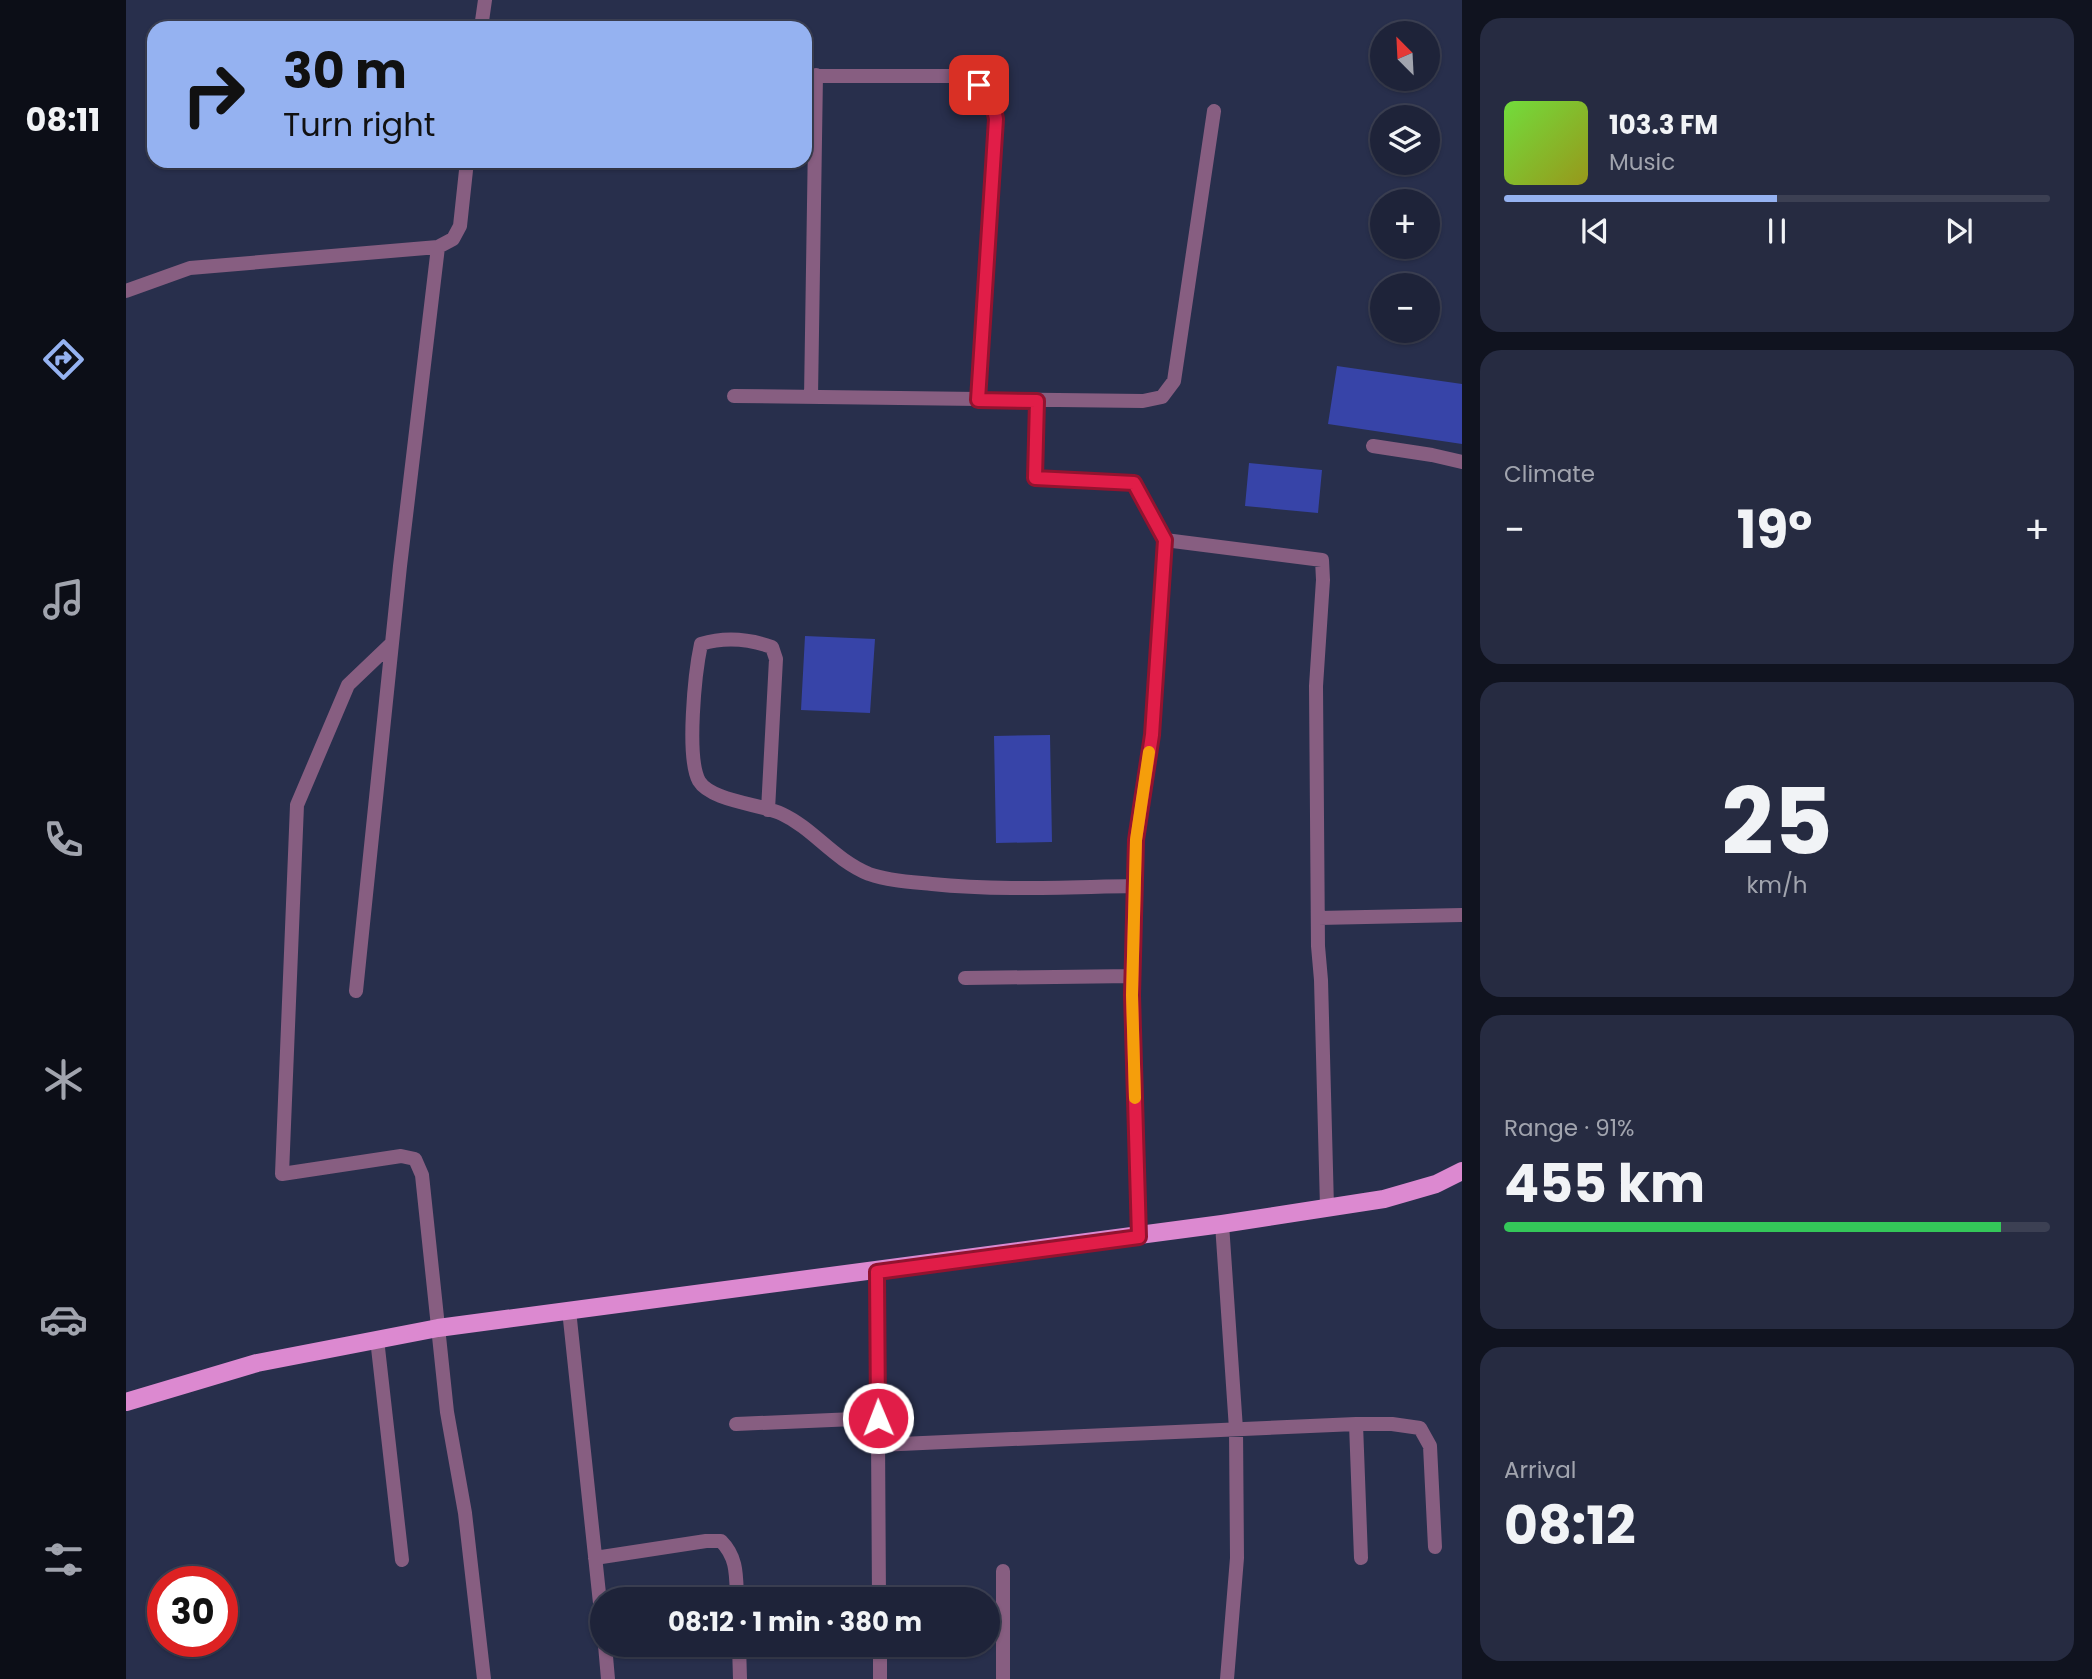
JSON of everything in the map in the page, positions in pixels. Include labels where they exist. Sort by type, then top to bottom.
[{"type":"main road","points":[[126,1402],[257,1363],[438,1328],[1139,1237],[1384,1199],[1436,1184],[1462,1171]]},
{"type":"street","points":[[482,21],[485,0]]},
{"type":"street","points":[[812,76],[959,76],[991,94],[996,119],[978,400]]},
{"type":"street","points":[[734,396],[1037,401],[1143,401],[1162,397],[1174,381],[1214,111]]},
{"type":"street","points":[[126,291],[190,268],[438,247],[453,239],[460,226],[466,168]]},
{"type":"street","points":[[810,168],[811,397]]},
{"type":"street","points":[[356,991],[392,643],[438,247]]},
{"type":"street","points":[[1037,401],[1035,478],[1134,483],[1165,540],[1152,735],[1136,840],[1133,976],[1139,1237]]},
{"type":"street","points":[[1373,446],[1462,462]]},
{"type":"street","points":[[1165,540],[1322,560],[1316,686],[1318,918],[1327,1207]]},
{"type":"street","points":[[768,810],[776,659],[772,647],[719,639],[701,644],[697,660],[692,735],[695,770],[701,784],[710,792],[768,810],[782,814],[800,825],[847,864],[873,875],[908,882],[980,889],[1135,886]]},
{"type":"street","points":[[392,643],[348,685],[297,805],[282,1174],[401,1156],[415,1159],[422,1175],[447,1412],[466,1524],[484,1679]]},
{"type":"street","points":[[1318,918],[1462,915]]},
{"type":"street","points":[[965,978],[1133,976]]},
{"type":"street","points":[[1222,1224],[1236,1429],[1237,1558],[1227,1679]]},
{"type":"street","points":[[877,1272],[879,1587]]},
{"type":"street","points":[[569,1310],[598,1587]]},
{"type":"street","points":[[377,1339],[402,1560]]},
{"type":"street","points":[[736,1424],[878,1418]]},
{"type":"street","points":[[1356,1424],[1361,1558]]},
{"type":"street","points":[[878,1446],[1356,1424],[1392,1424],[1420,1428],[1430,1446],[1435,1547]]},
{"type":"street","points":[[595,1558],[721,1541],[731,1551],[736,1564],[737,1587]]},
{"type":"street","points":[[1003,1572],[1003,1679]]},
{"type":"street","points":[[605,1657],[608,1679]]},
{"type":"street","points":[[739,1657],[740,1679]]},
{"type":"street","points":[[880,1657],[880,1679]]},
{"type":"building","points":[[1337,366],[1462,384],[1462,444],[1328,424]]},
{"type":"building","points":[[1249,463],[1322,470],[1318,513],[1245,506]]},
{"type":"building","points":[[805,636],[875,639],[870,713],[801,710]]},
{"type":"building","points":[[1050,735],[1052,842],[996,843],[994,736]]},
{"type":"slow traffic","points":[[1135,1098],[1132,995],[1136,840],[1149,752]]},
{"type":"route","points":[[878,1418],[877,1272],[1139,1237],[1132,995],[1136,840],[1152,735],[1165,540],[1134,483],[1035,478],[1037,401],[978,400],[996,119],[991,94],[979,85]]}]
